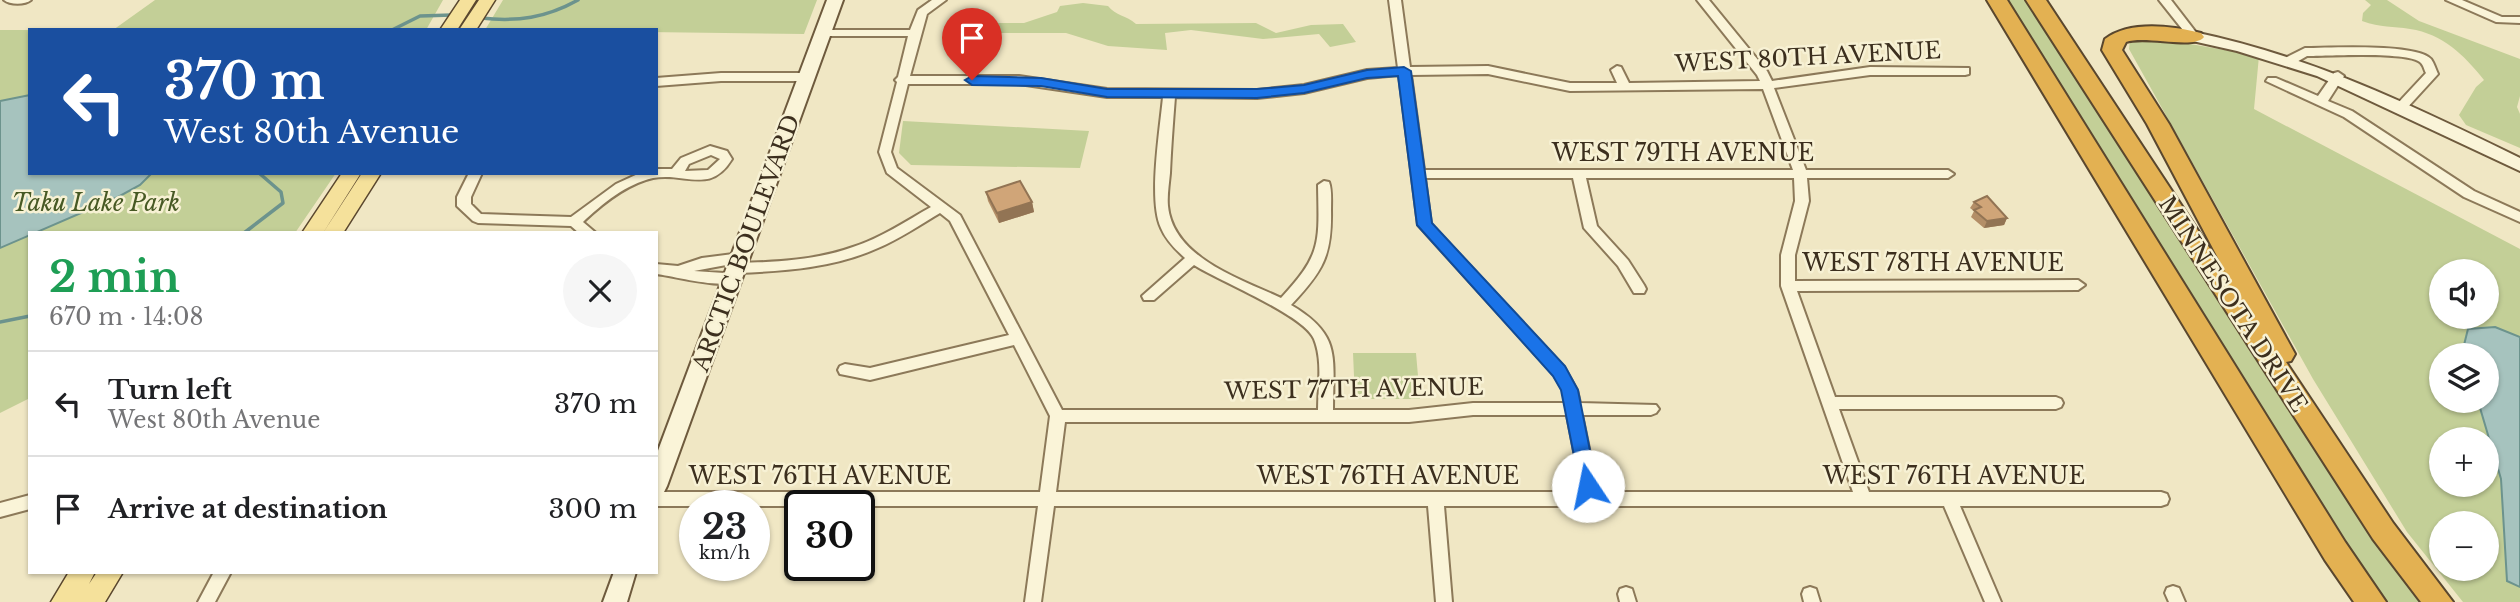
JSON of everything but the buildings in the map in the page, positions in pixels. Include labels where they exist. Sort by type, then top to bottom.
[{"type":"highway","name":"MINNESOTA DRIVE","points":[[1997,0],[2335,551],[2371,602]]},
{"type":"highway","name":"MINNESOTA DRIVE","points":[[2036,0],[2334,458],[2383,531],[2438,602]]},
{"type":"highway","points":[[2194,37],[2128,34],[2117,37],[2112,43],[2112,50],[2158,124],[2261,312],[2334,458]]},
{"type":"main road","points":[[449,28],[468,0]]},
{"type":"main road","points":[[468,28],[487,0]]},
{"type":"main road","name":"ARCTIC BOULEVARD","points":[[658,481],[835,0]]},
{"type":"main road","points":[[2194,37],[2242,46],[2338,76],[2520,165]]},
{"type":"main road","points":[[313,231],[351,175]]},
{"type":"main road","points":[[334,231],[371,175]]},
{"type":"main road","points":[[64,602],[82,574]]},
{"type":"main road","points":[[92,602],[110,574]]},
{"type":"main road","points":[[615,602],[624,574]]},
{"type":"street","points":[[10,0],[25,0]]},
{"type":"street","points":[[940,0],[922,12],[901,80],[885,152],[892,170],[955,218],[1016,340],[1044,385],[1058,416],[1034,602]]},
{"type":"street","points":[[1395,0],[1425,225],[1559,371],[1570,390],[1591,498]]},
{"type":"street","points":[[1703,0],[1763,74],[1800,172],[1802,201],[1788,255],[1788,286],[1863,499]]},
{"type":"street","points":[[2165,0],[2194,37]]},
{"type":"street","points":[[2452,0],[2500,20],[2520,20]]},
{"type":"street","points":[[823,33],[915,33]]},
{"type":"street","points":[[2291,60],[2305,52],[2392,52],[2417,56],[2426,61],[2432,74],[2402,106]]},
{"type":"street","name":"WEST 80TH AVENUE","points":[[901,80],[1019,80],[1107,93],[1169,94],[1280,93],[1344,78],[1404,71],[1488,70],[1570,87],[1768,85],[1870,71],[1965,71]]},
{"type":"street","points":[[1618,70],[1624,86]]},
{"type":"street","points":[[658,82],[720,77],[807,76]]},
{"type":"street","points":[[2322,100],[2338,76]]},
{"type":"street","points":[[2272,81],[2322,100],[2348,114],[2469,194],[2520,217]]},
{"type":"street","points":[[1169,94],[1162,221],[1168,235],[1193,258],[1283,305],[1313,327],[1323,347],[1326,415]]},
{"type":"street","points":[[658,174],[677,172]]},
{"type":"street","name":"WEST 79TH AVENUE","points":[[1418,174],[1948,174]]},
{"type":"street","points":[[475,175],[464,197],[464,206],[478,218],[574,222],[586,231]]},
{"type":"street","points":[[574,222],[597,201],[627,183],[650,175]]},
{"type":"street","points":[[1579,175],[1591,228],[1623,263],[1639,289]]},
{"type":"street","points":[[1283,305],[1313,274],[1320,261],[1325,244],[1324,186]]},
{"type":"street","points":[[658,269],[678,271],[696,277],[737,268],[847,254],[874,244],[942,207]]},
{"type":"street","points":[[1149,296],[1193,258]]},
{"type":"street","points":[[678,271],[702,263],[737,268]]},
{"type":"street","name":"WEST 78TH AVENUE","points":[[1788,286],[2078,285]]},
{"type":"street","points":[[845,370],[870,374],[1016,340]]},
{"type":"street","points":[[1829,403],[2056,403]]},
{"type":"street","name":"WEST 77TH AVENUE","points":[[1058,416],[1409,416],[1473,409],[1651,409]]},
{"type":"street","name":"WEST 76TH AVENUE","points":[[658,499],[2161,499]]},
{"type":"street","points":[[1436,500],[1444,602]]},
{"type":"street","points":[[1950,500],[1993,602]]},
{"type":"street","points":[[0,510],[28,503]]},
{"type":"street","points":[[206,602],[222,574]]},
{"type":"green space","points":[[155,0],[443,0],[427,28],[116,28]]},
{"type":"green space","points":[[503,0],[817,0],[804,34],[658,32],[658,28],[486,28]]},
{"type":"green space","points":[[2005,0],[2030,0],[2371,537],[2422,602],[2383,602],[2363,576]]},
{"type":"green space","points":[[2365,0],[2387,0],[2419,21],[2520,59],[2520,96],[2517,107],[2520,114],[2520,148],[2466,125],[2459,115],[2476,87],[2484,80],[2469,62],[2452,47],[2433,36],[2362,21],[2363,13],[2371,5]]},
{"type":"green space","points":[[1083,3],[1108,6],[1136,24],[1256,23],[1276,33],[1311,25],[1343,24],[1356,42],[1330,47],[1319,34],[1263,39],[1191,30],[1165,33],[1167,50],[1108,46],[1066,33],[992,33],[977,37],[967,27],[978,23],[1024,23],[1057,12],[1060,6]]},
{"type":"green space","name":"Taku Lake Park","points":[[0,30],[28,30],[28,175],[335,175],[296,231],[28,231],[28,399],[0,413]]},
{"type":"green space","points":[[2156,38],[2259,56],[2254,109],[2520,249],[2520,602],[2463,602],[2446,581],[2499,581],[2499,511],[2429,511],[2429,560],[2407,532],[2313,379],[2129,49],[2130,40]]},
{"type":"green space","points":[[903,121],[1089,131],[1080,168],[911,165],[899,153]]},
{"type":"green space","points":[[1353,353],[1416,353],[1420,399],[1355,399]]},
{"type":"water","points":[[28,95],[28,175],[150,175],[140,185],[118,197],[39,231],[28,231],[28,236],[0,248],[0,101]]},
{"type":"water","points":[[2468,329],[2499,329],[2520,337],[2520,587],[2507,581],[2499,472],[2499,427],[2486,427],[2482,413],[2499,413],[2499,343],[2464,343]]},
{"type":"waterway","points":[[481,18],[507,19],[543,15],[578,0]]},
{"type":"waterway","points":[[396,28],[420,16],[452,15]]},
{"type":"waterway","points":[[247,231],[283,203],[281,192],[261,175]]},
{"type":"waterway","points":[[0,322],[28,316]]},
{"type":"route","points":[[972,80],[1041,82],[1107,93],[1257,94],[1304,89],[1367,74],[1404,71],[1425,225],[1559,371],[1570,390],[1588,486]]}]
